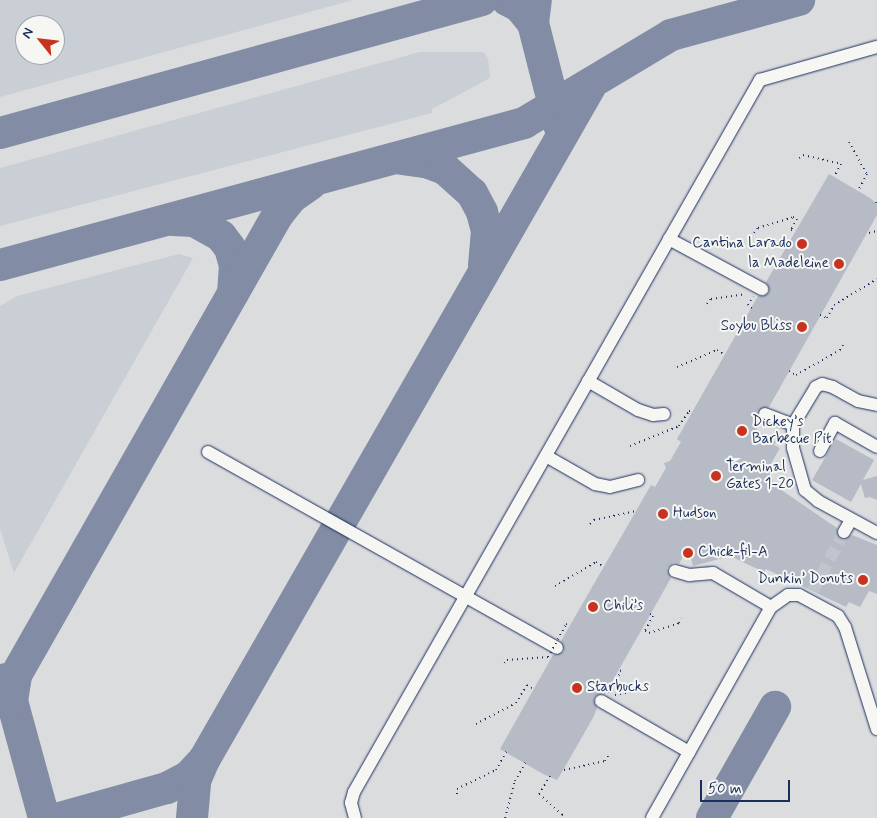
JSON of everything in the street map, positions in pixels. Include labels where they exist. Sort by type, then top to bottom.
[{"type":"lane","points":[[355,818],[351,803],[354,792],[760,80],[877,47]]},
{"type":"lane","points":[[669,239],[762,289]]},
{"type":"lane","points":[[588,381],[638,410],[652,415],[664,414]]},
{"type":"lane","points":[[877,405],[858,401],[822,384],[816,387],[793,425],[793,448],[805,490],[818,501],[877,534]]},
{"type":"lane","points":[[765,414],[793,425]]},
{"type":"lane","points":[[820,451],[835,423],[877,447]]},
{"type":"lane","points":[[208,452],[557,648]]},
{"type":"lane","points":[[546,456],[595,484],[610,487],[638,480]]},
{"type":"lane","points":[[844,532],[851,520]]},
{"type":"lane","points":[[675,570],[690,575],[713,573],[771,607]]},
{"type":"lane","points":[[652,818],[771,607],[788,595],[811,596],[838,616],[845,627],[877,729]]},
{"type":"lane","points":[[601,701],[689,752]]},
{"type":"path","points":[[849,142],[867,174],[858,191]]},
{"type":"path","points":[[798,158],[803,155],[835,161],[841,164],[834,177]]},
{"type":"path","points":[[754,232],[758,228],[793,217],[797,220],[791,230],[795,232]]},
{"type":"path","points":[[869,233],[877,231]]},
{"type":"path","points":[[820,314],[827,318],[834,304],[877,279]]},
{"type":"path","points":[[708,304],[711,299],[749,294],[753,296],[748,305],[752,308]]},
{"type":"path","points":[[789,371],[796,375],[840,350],[843,345]]},
{"type":"path","points":[[677,367],[717,350],[725,355]]},
{"type":"path","points":[[630,446],[679,426],[689,411],[693,411]]},
{"type":"path","points":[[590,524],[594,520],[636,512]]},
{"type":"path","points":[[555,586],[596,562],[604,567]]},
{"type":"path","points":[[650,614],[653,616],[645,631],[649,633],[679,623],[682,619]]},
{"type":"path","points":[[504,663],[507,660],[548,657],[566,624],[570,626]]},
{"type":"path","points":[[618,670],[621,672],[608,694],[612,696],[644,689],[647,684]]},
{"type":"path","points":[[476,724],[516,703],[526,685],[534,689]]},
{"type":"path","points":[[458,794],[457,789],[496,770],[506,752]]},
{"type":"path","points":[[564,770],[605,761],[608,756]]},
{"type":"path","points":[[505,818],[515,781],[525,763]]},
{"type":"path","points":[[550,776],[539,794],[562,815],[567,814]]},
{"type":"shaded area","points":[[0,0],[877,0],[877,818],[0,818]]},
{"type":"shaded area","points":[[0,0],[353,0],[0,97]]},
{"type":"shaded area","points":[[420,52],[483,52],[488,58],[490,78],[432,109],[432,113],[0,226],[0,168]]},
{"type":"shaded area","points":[[179,254],[193,258],[14,573],[0,529],[0,306],[17,296]]},
{"type":"building","name":"Terminal Gates 1-20","points":[[829,174],[870,198],[877,204],[877,215],[769,407],[758,411],[761,421],[756,430],[776,442],[774,445],[780,448],[769,467],[774,485],[837,528],[840,539],[852,535],[877,545],[877,594],[869,591],[860,607],[849,602],[846,607],[766,569],[764,572],[730,556],[693,566],[688,547],[679,564],[673,563],[667,568],[671,578],[605,694],[594,697],[597,708],[594,716],[557,780],[543,774],[500,749],[553,655],[564,652],[561,641],[651,485],[655,487],[666,468],[664,463],[670,461],[681,442],[677,439],[758,296],[769,293],[766,282]]},
{"type":"building","points":[[836,439],[874,460],[863,480],[877,476],[877,500],[870,497],[865,498],[861,484],[851,502],[812,480]]},
{"type":"taxiway","points":[[0,133],[482,0]]},
{"type":"taxiway","points":[[507,0],[519,6],[533,23],[536,0]]},
{"type":"taxiway","points":[[0,265],[524,123],[671,35],[799,0]]},
{"type":"taxiway","points":[[533,23],[559,125]]},
{"type":"taxiway","points":[[192,818],[195,781],[204,760],[590,87]]},
{"type":"taxiway","points":[[402,159],[429,163],[445,169],[472,193],[482,212],[487,231],[484,265]]},
{"type":"taxiway","points":[[12,701],[16,675],[277,216],[291,198],[311,184]]},
{"type":"taxiway","points":[[173,220],[194,221],[221,236],[230,248],[235,265],[233,293]]},
{"type":"taxiway","points":[[6,679],[44,818]]},
{"type":"taxiway","points":[[712,818],[775,707]]},
{"type":"taxiway","points":[[60,818],[167,788],[188,777],[204,760]]},
{"type":"tunnel","points":[[813,591],[844,532]]},
{"type":"place","name":"Cantina Larado","points":[[802,244]]},
{"type":"place","name":"la Madeleine","points":[[839,264]]},
{"type":"place","name":"Soybu Bliss","points":[[802,327]]},
{"type":"place","name":"Dickey’s Barbecue Pit","points":[[742,431]]},
{"type":"place","name":"Terminal Gates 1-20","points":[[716,476]]},
{"type":"place","name":"Hudson","points":[[663,514]]},
{"type":"place","name":"Chick-fil-A","points":[[688,553]]},
{"type":"place","name":"Dunkin’ Donuts","points":[[863,580]]},
{"type":"place","name":"Chili’s","points":[[593,607]]},
{"type":"place","name":"Starbucks","points":[[577,688]]}]
